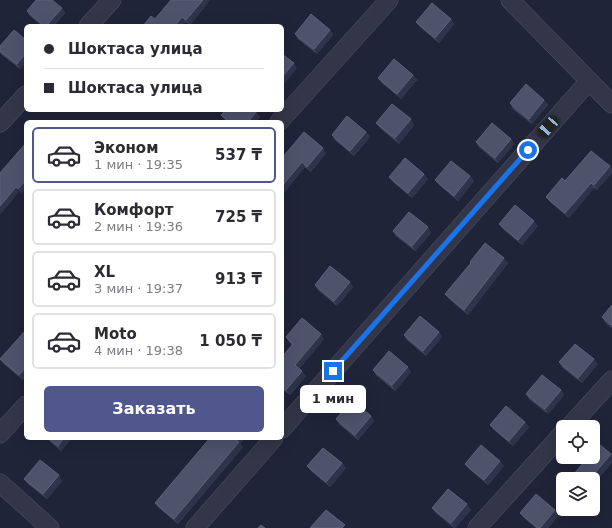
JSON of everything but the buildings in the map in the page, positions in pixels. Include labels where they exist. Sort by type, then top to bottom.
[{"type":"street","points":[[90,24],[112,0]]},
{"type":"street","points":[[281,120],[389,0]]},
{"type":"street","points":[[510,0],[612,104]]},
{"type":"street","points":[[284,427],[590,80]]},
{"type":"street","points":[[0,124],[24,97]]},
{"type":"street","points":[[575,420],[612,380]]},
{"type":"street","points":[[0,434],[24,407]]},
{"type":"street","points":[[195,528],[272,440]]},
{"type":"street","points":[[476,528],[556,441]]},
{"type":"street","points":[[0,483],[50,528]]},
{"type":"route","points":[[333,371],[528,150]]}]
